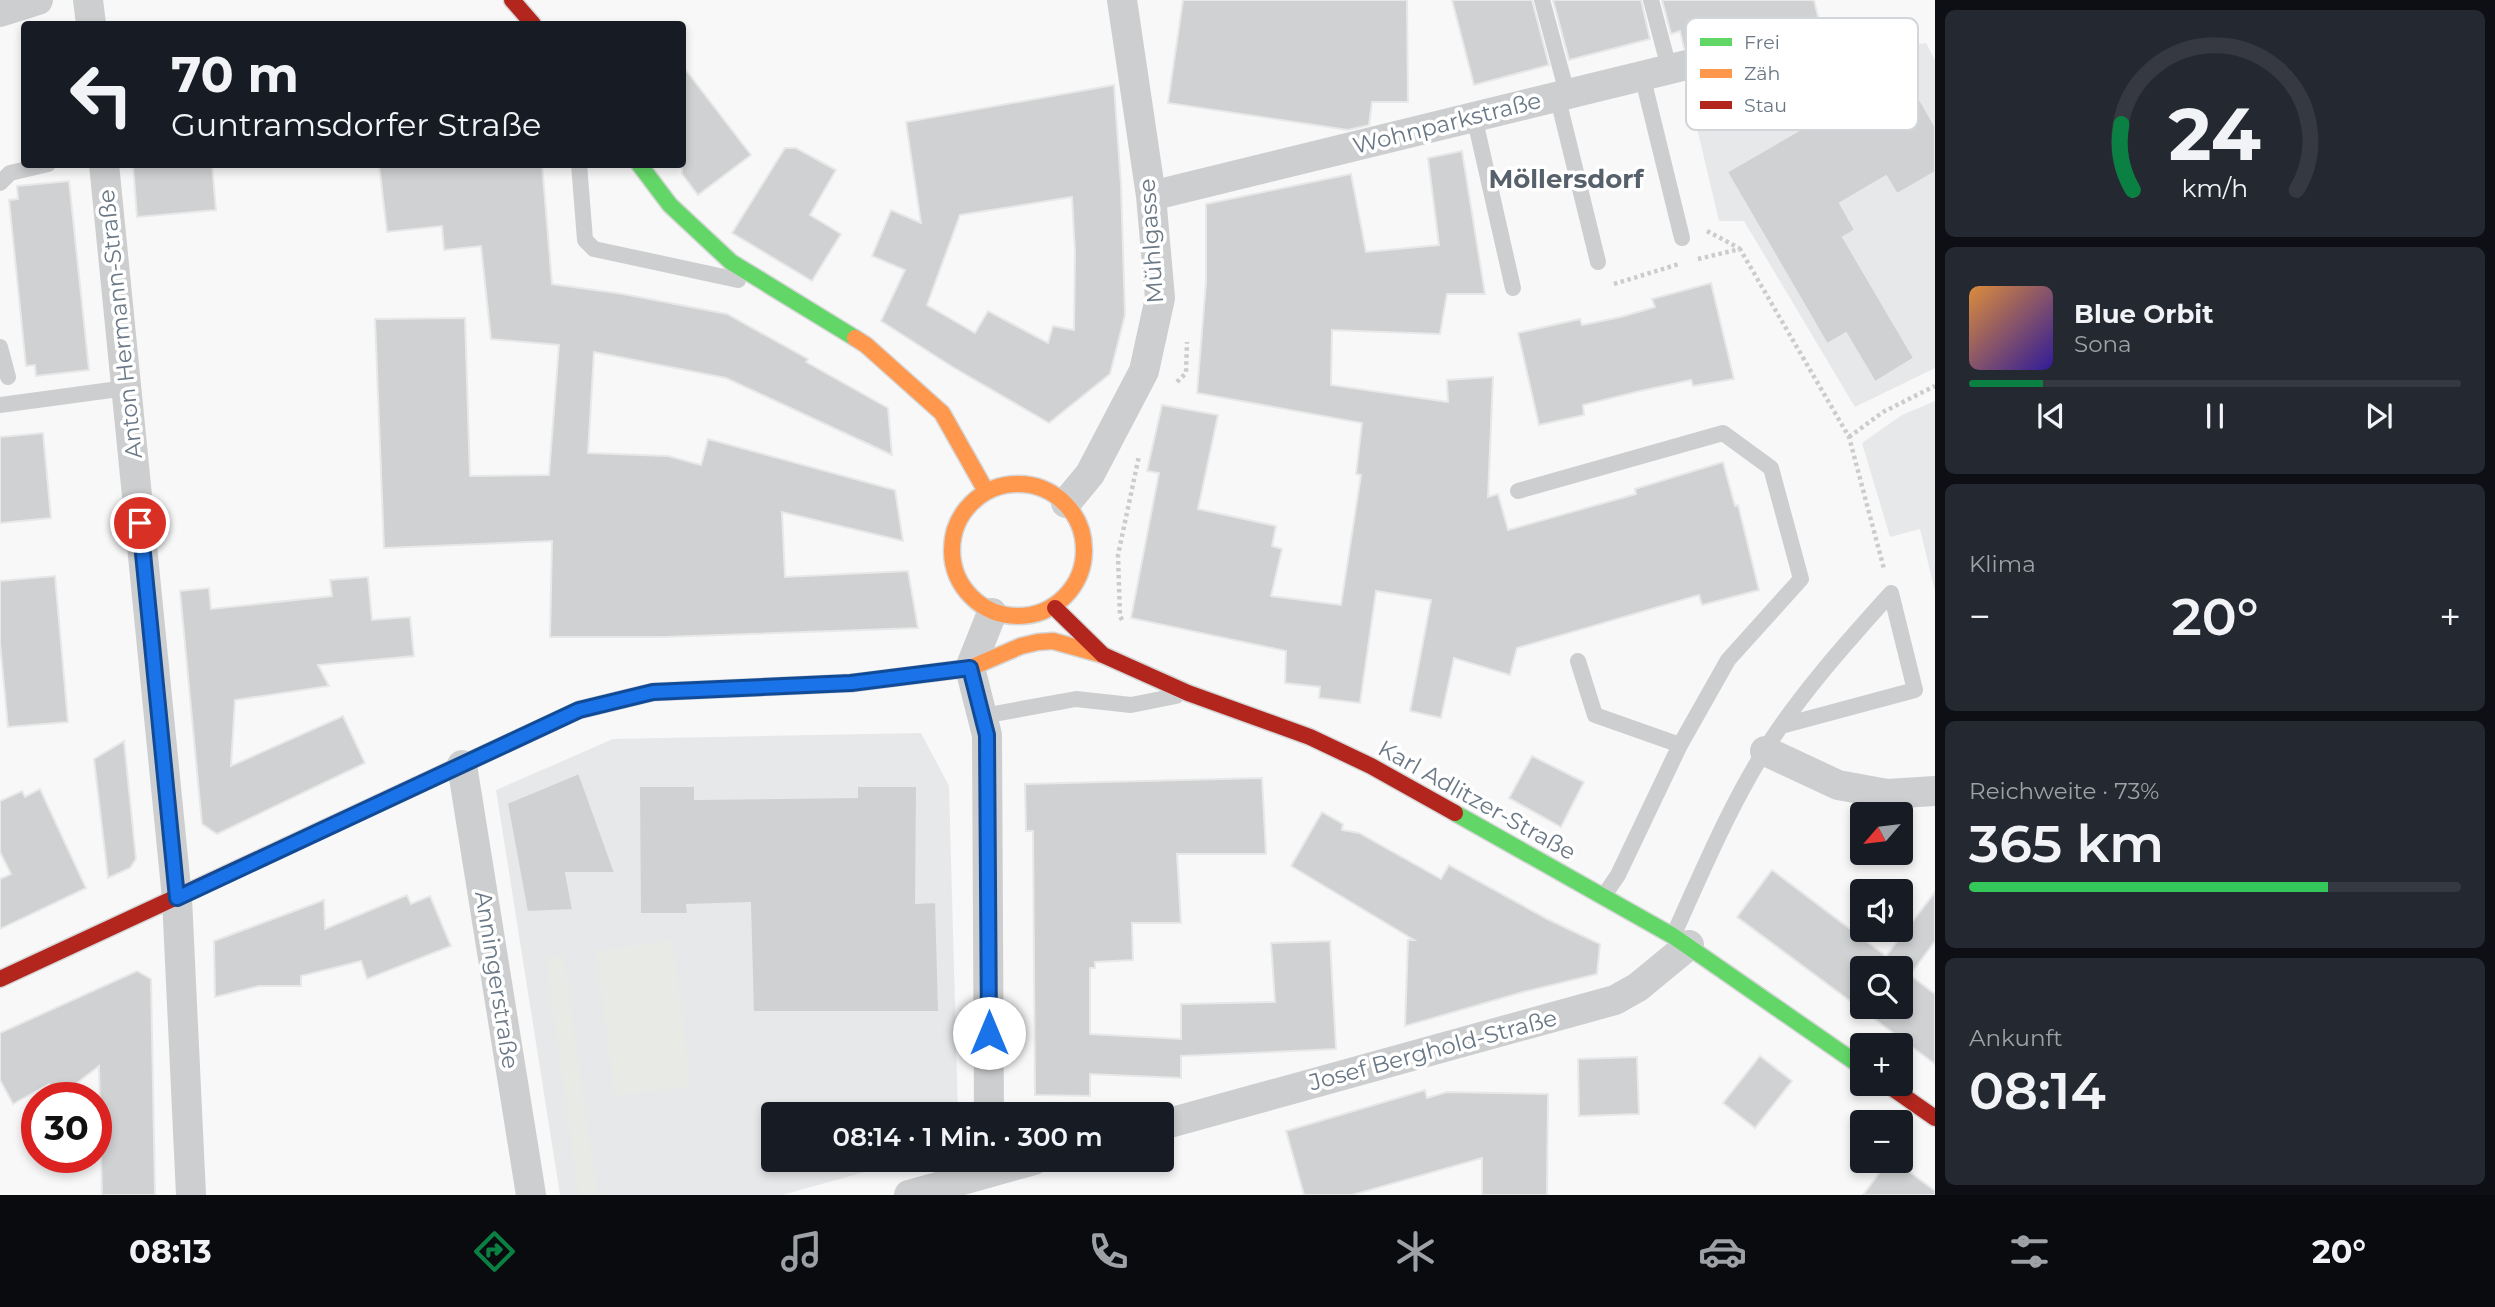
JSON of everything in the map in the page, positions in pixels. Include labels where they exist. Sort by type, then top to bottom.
[{"type":"street","points":[[0,12],[38,0]]},
{"type":"street","points":[[88,0],[90,21]]},
{"type":"street","points":[[512,0],[530,21]]},
{"type":"street","name":"Mühlgasse","points":[[1066,503],[1090,474],[1144,371],[1160,298],[1150,196],[1122,0]]},
{"type":"street","name":"Wohnparkstraße","points":[[1150,196],[1686,65]]},
{"type":"street","name":"Anton Hermann-Straße","points":[[104,168],[177,898],[191,1195]]},
{"type":"street","points":[[642,168],[670,205],[731,262],[866,345],[942,413],[986,491]]},
{"type":"street","points":[[1010,483],[1043,488],[1066,503],[1081,527],[1085,560],[1074,588],[1055,608],[1026,618],[992,613],[969,597],[954,572],[951,538],[964,510],[986,491],[1010,483]]},
{"type":"street","name":"Karl Adlitzer-Straße","points":[[1055,608],[1103,655],[1188,693],[1310,737],[1371,766],[1681,941],[1850,1059]]},
{"type":"street","points":[[989,1102],[987,735],[970,668],[992,613]]},
{"type":"street","points":[[0,979],[579,710],[653,692],[851,683],[970,668],[1021,646],[1038,642],[1053,641],[1103,655]]},
{"type":"street","points":[[1765,751],[1838,785],[1887,794],[1935,791]]},
{"type":"street","name":"Anningerstraße","points":[[462,765],[531,1195]]},
{"type":"street","name":"Josef Berghold-Straße","points":[[1174,1122],[1615,1000],[1639,987],[1681,941]]},
{"type":"street","points":[[1904,1096],[1935,1118]]},
{"type":"street","points":[[909,1195],[990,1176]]},
{"type":"lane","points":[[1542,0],[1598,262]]},
{"type":"lane","points":[[1651,0],[1655,72],[1682,238]]},
{"type":"lane","points":[[1474,116],[1513,288]]},
{"type":"lane","points":[[0,183],[10,173],[31,168]]},
{"type":"lane","points":[[579,168],[585,240],[594,249],[773,288]]},
{"type":"lane","points":[[0,347],[8,377]]},
{"type":"lane","points":[[0,405],[126,388]]},
{"type":"lane","points":[[1518,491],[1723,433],[1771,468],[1801,579],[1727,660],[1680,744],[1618,875],[1603,897]]},
{"type":"lane","points":[[1781,726],[1915,690],[1891,593]]},
{"type":"lane","points":[[1681,941],[1724,826],[1765,751],[1819,673],[1891,593]]},
{"type":"lane","points":[[1578,661],[1595,715],[1680,744]]},
{"type":"lane","points":[[983,716],[1076,699],[1131,705],[1188,693]]},
{"type":"path","points":[[1682,238],[1706,230],[1740,249],[1849,437],[1891,593]]},
{"type":"path","points":[[1598,262],[1604,287],[1664,268],[1740,249]]},
{"type":"path","points":[[1169,389],[1186,373],[1187,333]]},
{"type":"path","points":[[1849,437],[1883,412],[1935,386]]},
{"type":"path","points":[[1129,628],[1120,616],[1118,555],[1139,453]]},
{"type":"shaded area","points":[[1926,43],[1935,60],[1935,368],[1855,407],[1744,221],[1719,221],[1697,130],[1918,130],[1918,44]]},
{"type":"shaded area","points":[[1935,401],[1935,592],[1920,529],[1890,537],[1862,443],[1902,415]]},
{"type":"shaded area","points":[[921,733],[949,786],[958,1102],[761,1102],[761,1172],[865,1172],[782,1195],[560,1195],[496,790],[613,739]]},
{"type":"shaded area","points":[[672,941],[691,1086],[615,1096],[596,951]]},
{"type":"shaded area","points":[[563,955],[597,1195],[579,1195],[546,957]]},
{"type":"building","points":[[1183,0],[1407,0],[1408,102],[1372,102],[1369,125],[1348,130],[1168,103]]},
{"type":"building","points":[[1452,0],[1532,0],[1549,65],[1474,85]]},
{"type":"building","points":[[1553,0],[1641,0],[1650,39],[1569,60]]},
{"type":"building","points":[[1662,0],[1814,0],[1818,18],[1686,18],[1684,48],[1680,31],[1671,34]]},
{"type":"building","points":[[686,70],[751,155],[698,195],[682,174],[682,168],[686,168]]},
{"type":"building","points":[[1114,85],[1121,185],[1125,315],[1110,374],[1049,423],[951,366],[881,321],[905,270],[872,256],[891,210],[921,223],[906,122]],"holes":[[[1072,197],[1075,252],[1074,330],[1053,326],[1048,343],[988,311],[975,333],[927,305],[960,215]]]},
{"type":"building","points":[[1918,96],[1935,126],[1935,172],[1897,194],[1886,176],[1840,203],[1855,230],[1843,237],[1914,358],[1875,382],[1846,333],[1827,344],[1727,172],[1799,130],[1918,130]]},
{"type":"building","points":[[785,148],[796,148],[836,170],[810,215],[841,234],[812,281],[732,233]]},
{"type":"building","points":[[1462,151],[1485,294],[1447,294],[1440,334],[1332,330],[1331,385],[1448,402],[1447,380],[1493,377],[1488,497],[1498,494],[1508,530],[1636,494],[1635,489],[1723,462],[1735,506],[1738,505],[1759,590],[1702,605],[1699,595],[1517,648],[1510,675],[1454,658],[1441,718],[1410,711],[1431,600],[1376,591],[1360,703],[1319,698],[1320,687],[1285,683],[1286,651],[1131,618],[1159,473],[1147,471],[1162,405],[1218,415],[1198,509],[1276,526],[1272,546],[1282,549],[1271,596],[1341,605],[1361,475],[1356,474],[1362,423],[1197,393],[1206,282],[1206,204],[1351,174],[1366,252],[1439,245],[1428,158]]},
{"type":"building","points":[[133,168],[212,168],[216,210],[137,217]]},
{"type":"building","points":[[379,168],[542,168],[552,284],[623,294],[727,314],[888,408],[892,455],[726,378],[594,352],[588,453],[668,456],[701,465],[708,439],[895,490],[903,541],[782,512],[785,577],[908,571],[918,628],[662,637],[550,637],[552,541],[384,548],[375,319],[465,318],[470,476],[549,475],[559,345],[491,339],[481,246],[444,250],[442,226],[387,232]]},
{"type":"building","points":[[69,181],[89,370],[36,376],[35,365],[26,366],[9,200],[18,199],[17,186]]},
{"type":"building","points":[[1711,283],[1734,379],[1693,386],[1691,380],[1640,391],[1583,405],[1584,415],[1539,425],[1518,333],[1580,319],[1582,325],[1621,317],[1655,307],[1652,299]]},
{"type":"building","points":[[43,433],[51,518],[0,523],[0,437]]},
{"type":"building","points":[[55,576],[68,722],[8,727],[0,643],[0,581]]},
{"type":"building","points":[[368,577],[372,620],[410,617],[414,656],[318,665],[329,686],[235,700],[231,766],[343,716],[365,763],[217,834],[202,824],[180,591],[209,588],[211,609],[332,596],[330,580]]},
{"type":"building","points":[[124,741],[136,859],[130,868],[108,878],[94,759]]},
{"type":"building","points":[[1532,756],[1584,782],[1561,827],[1509,798]]},
{"type":"building","points":[[579,773],[615,873],[566,873],[573,910],[527,912],[507,803]]},
{"type":"building","points":[[1262,778],[1266,854],[1177,854],[1181,923],[1132,923],[1133,960],[1095,962],[1095,968],[1090,968],[1090,1034],[1181,1039],[1181,1004],[1275,1002],[1271,943],[1330,941],[1336,1049],[1181,1056],[1181,1078],[1090,1074],[1090,1096],[1035,1095],[1033,831],[1026,831],[1025,784]]},
{"type":"building","points":[[639,786],[695,786],[695,799],[857,797],[857,786],[917,786],[916,903],[936,902],[939,1012],[753,1012],[750,903],[687,905],[688,914],[640,914]]},
{"type":"building","points":[[40,789],[86,888],[0,929],[0,879],[11,874],[0,852],[0,801],[22,791],[25,797]]},
{"type":"building","points":[[1322,812],[1343,824],[1342,830],[1359,833],[1441,879],[1449,865],[1547,919],[1600,944],[1597,974],[1405,1026],[1408,940],[1414,940],[1291,866]]},
{"type":"building","points":[[1772,870],[1850,929],[1850,942],[1867,942],[1886,956],[1850,956],[1850,1001],[1737,917]]},
{"type":"building","points":[[1935,892],[1935,941],[1913,971],[1913,956],[1886,956],[1897,942],[1913,942],[1913,921]]},
{"type":"building","points":[[407,895],[411,904],[430,896],[451,946],[367,979],[361,961],[301,976],[301,986],[259,986],[215,997],[214,941],[324,900],[325,929]]},
{"type":"building","points":[[137,971],[151,979],[155,1195],[102,1195],[101,1173],[112,1173],[112,1082],[99,1082],[99,1066],[78,1082],[21,1082],[21,1100],[13,1104],[0,1080],[0,1033]]},
{"type":"building","points":[[1913,977],[1935,994],[1935,1064],[1913,1048],[1913,1033],[1893,1033],[1874,1019],[1913,1019]]},
{"type":"building","points":[[1760,1056],[1792,1081],[1755,1128],[1723,1103]]},
{"type":"building","points":[[1637,1057],[1639,1114],[1579,1116],[1578,1059]]},
{"type":"building","points":[[1425,1090],[1427,1098],[1447,1092],[1548,1094],[1547,1195],[1482,1195],[1482,1158],[1352,1195],[1304,1195],[1286,1131]]},
{"type":"building","points":[[1879,1173],[1911,1173],[1935,1191],[1935,1195],[1863,1195]]},
{"type":"traffic: fast","points":[[642,168],[670,205],[731,262],[855,338]]},
{"type":"traffic: fast","points":[[1455,813],[1673,936],[1850,1059]]},
{"type":"traffic: slow","points":[[855,338],[942,413],[986,491]]},
{"type":"traffic: slow","points":[[1018,484],[1043,489],[1065,503],[1079,525],[1084,550],[1079,575],[1065,597],[1043,611],[1018,616],[993,611],[971,597],[957,575],[952,550],[957,525],[971,503],[993,489],[1018,484]]},
{"type":"traffic: slow","points":[[852,683],[970,668],[1021,646],[1038,642],[1053,641],[1103,655]]},
{"type":"traffic: slow","points":[[265,856],[521,737]]},
{"type":"traffic: jam","points":[[512,0],[530,21]]},
{"type":"traffic: jam","points":[[1055,608],[1103,655],[1188,693],[1310,737],[1371,766],[1455,813]]},
{"type":"traffic: jam","points":[[521,737],[579,710],[653,692],[852,683]]},
{"type":"traffic: jam","points":[[0,979],[265,856]]},
{"type":"traffic: jam","points":[[1904,1096],[1935,1118]]},
{"type":"district","name":"Möllersdorf","points":[[1566,179]]},
{"type":"route","points":[[140,523],[177,898],[579,710],[653,692],[851,683],[970,668],[987,735],[989,1033]]}]
